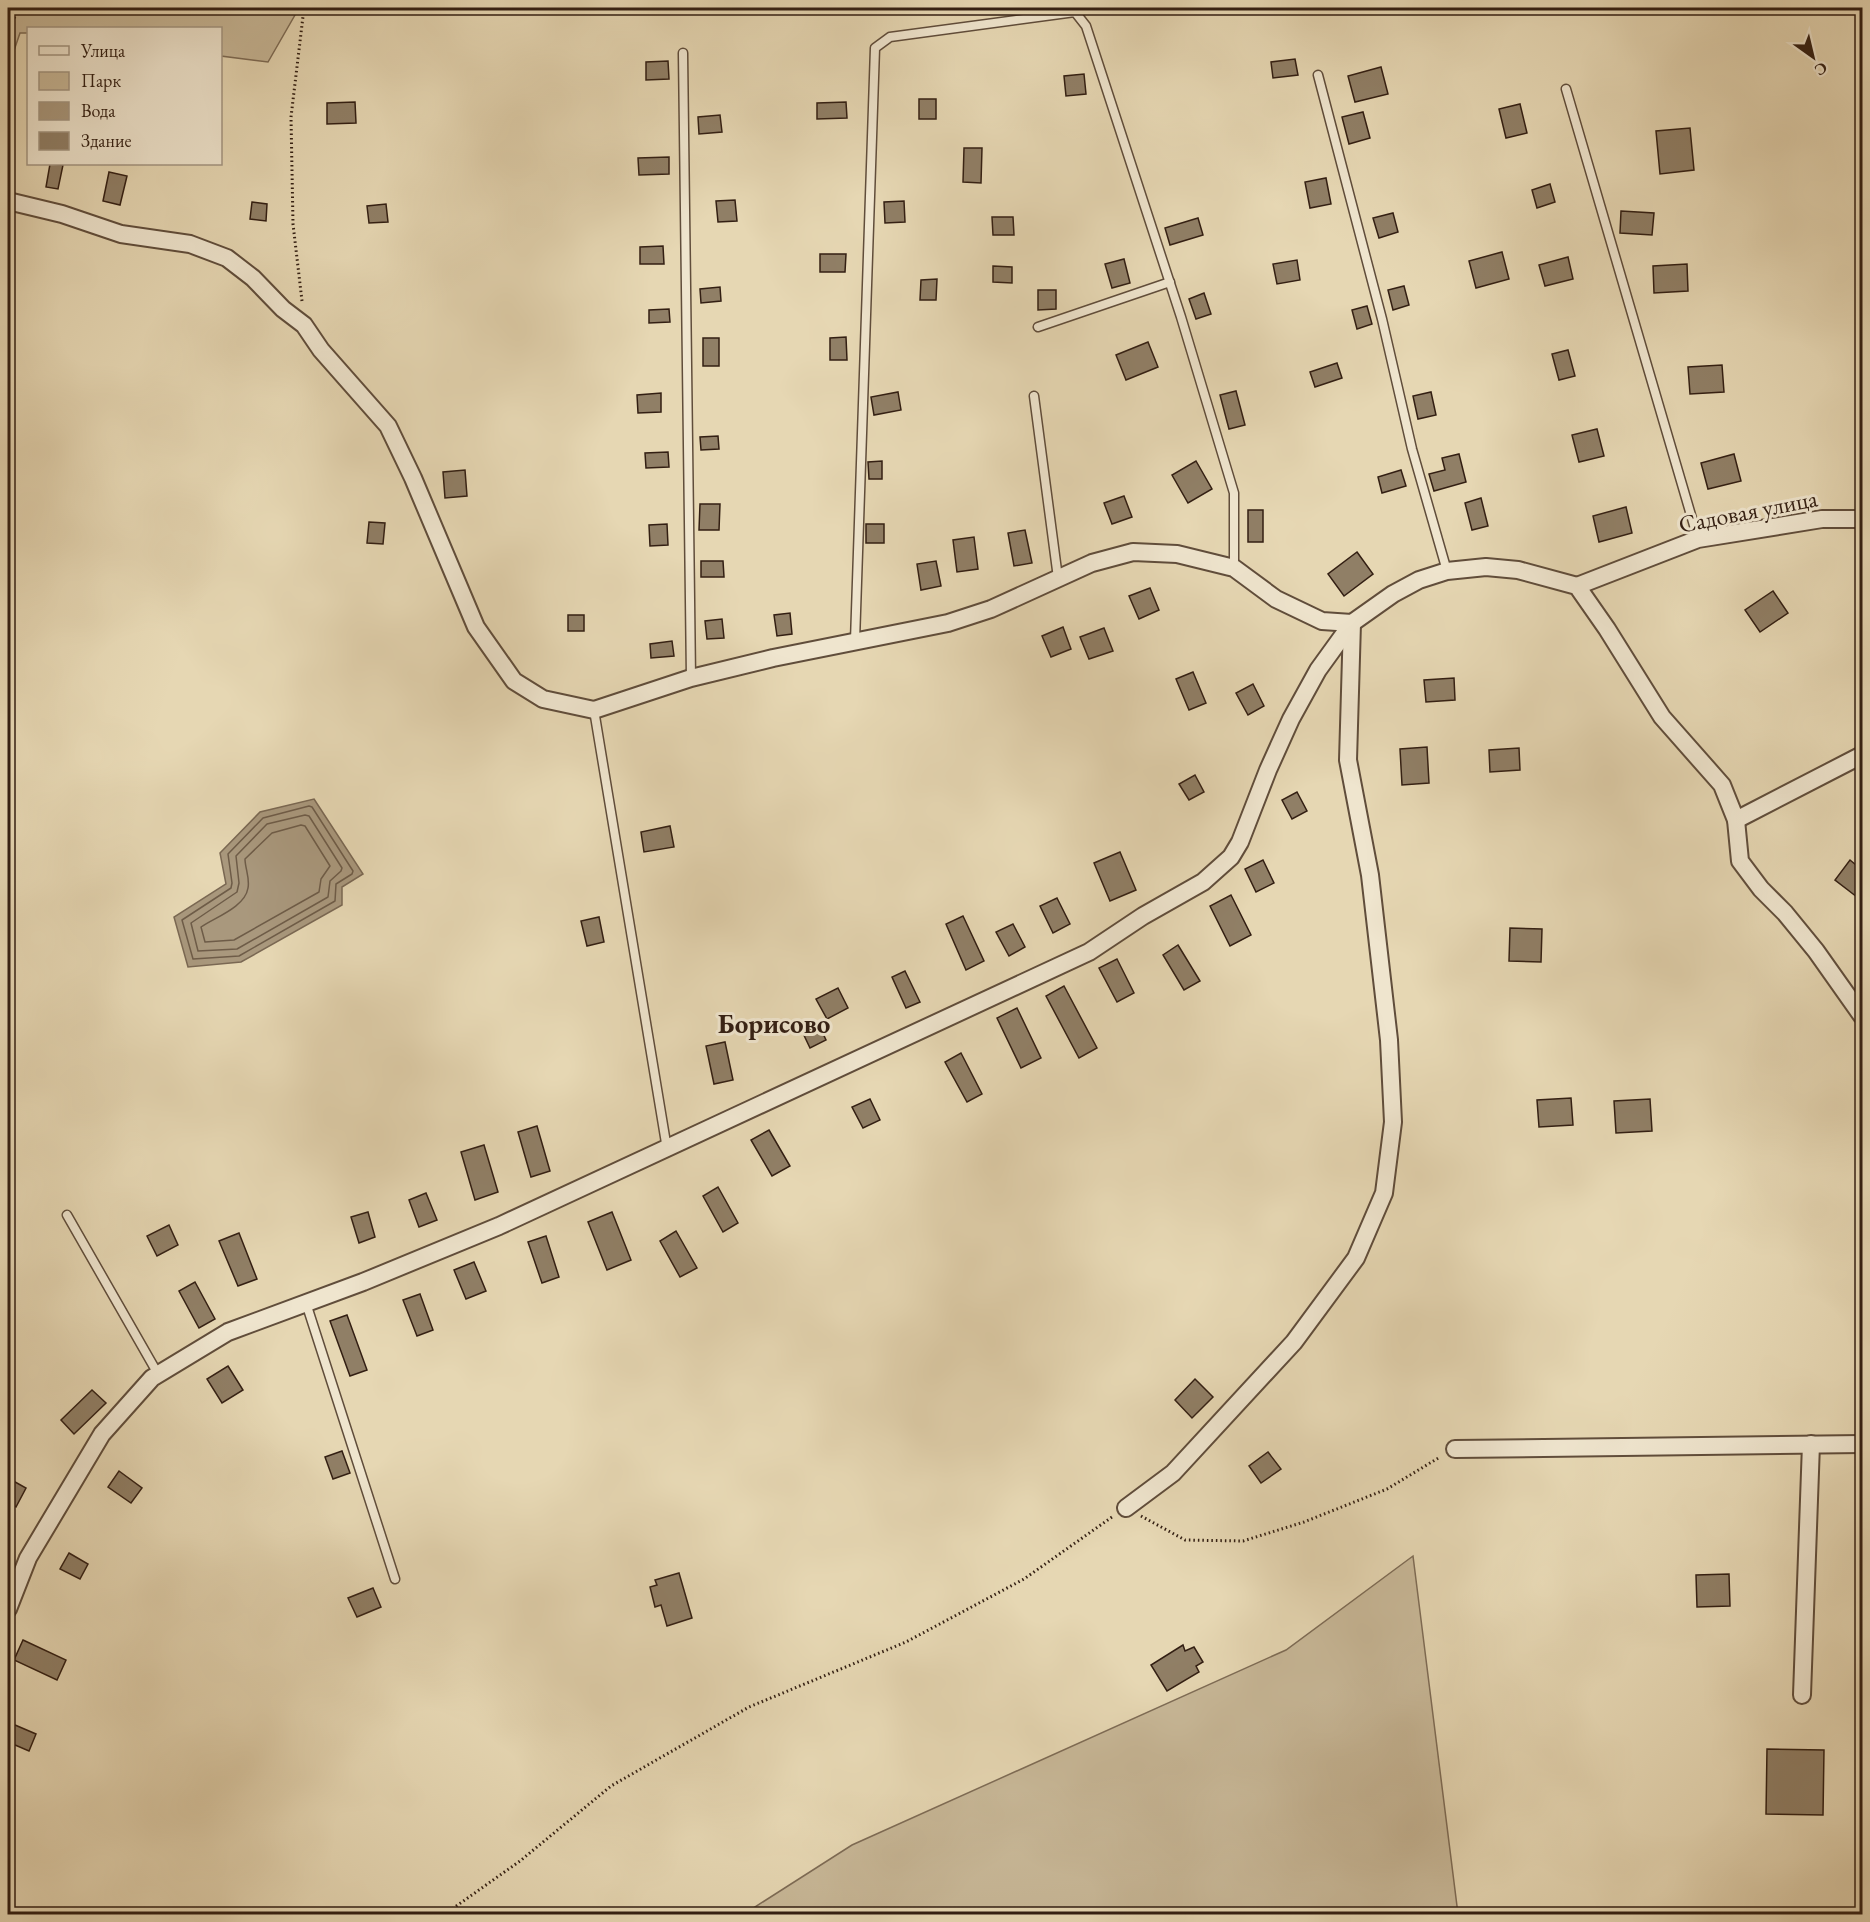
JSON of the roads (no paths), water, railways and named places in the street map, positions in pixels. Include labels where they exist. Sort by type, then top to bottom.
[{"type":"street","points":[[8,201],[62,214],[121,234],[190,243],[227,258],[253,278],[283,309],[304,325],[321,350],[388,426],[413,478],[476,627],[514,681],[543,699],[594,710],[692,678],[855,641],[948,623],[991,609],[1092,563],[1133,552],[1178,554],[1234,568],[1285,604],[1322,621],[1352,623]]},
{"type":"street","name":"Садовая улица","points":[[1577,585],[1698,539],[1822,519],[1863,519]]},
{"type":"street","points":[[8,1609],[28,1558],[102,1434],[158,1374],[228,1332],[499,1227],[1089,952],[1143,916],[1203,882],[1231,857],[1240,842],[1291,719],[1318,670],[1352,623],[1393,594],[1419,580],[1447,571],[1486,567],[1518,570],[1577,585],[1662,717],[1722,785],[1736,820],[1740,861],[1761,889],[1785,913],[1816,951],[1863,1016]]},
{"type":"street","points":[[1126,1508],[1173,1473],[1294,1342],[1356,1258],[1384,1193],[1393,1122],[1389,1040],[1370,875],[1348,760],[1352,623]]},
{"type":"street","points":[[1736,820],[1863,755]]},
{"type":"street","points":[[1802,1695],[1811,1444]]},
{"type":"street","points":[[1455,1449],[1863,1444]]},
{"type":"lane","points":[[855,641],[875,48],[890,36],[1075,12],[1086,26],[1170,282],[1234,493],[1234,568]]},
{"type":"lane","points":[[683,53],[692,678]]},
{"type":"lane","points":[[1318,75],[1382,319],[1412,449],[1447,571]]},
{"type":"lane","points":[[1566,89],[1698,539]]},
{"type":"lane","points":[[1038,327],[1170,282]]},
{"type":"lane","points":[[1034,396],[1058,578]]},
{"type":"lane","points":[[594,710],[667,1149]]},
{"type":"lane","points":[[67,1215],[158,1374]]},
{"type":"lane","points":[[306,1303],[395,1579]]},
{"type":"water","points":[[314,799],[363,874],[342,887],[342,905],[241,962],[188,967],[174,917],[226,884],[220,853],[260,812]]},
{"type":"district","name":"Борисово","points":[[774,1023]]}]
